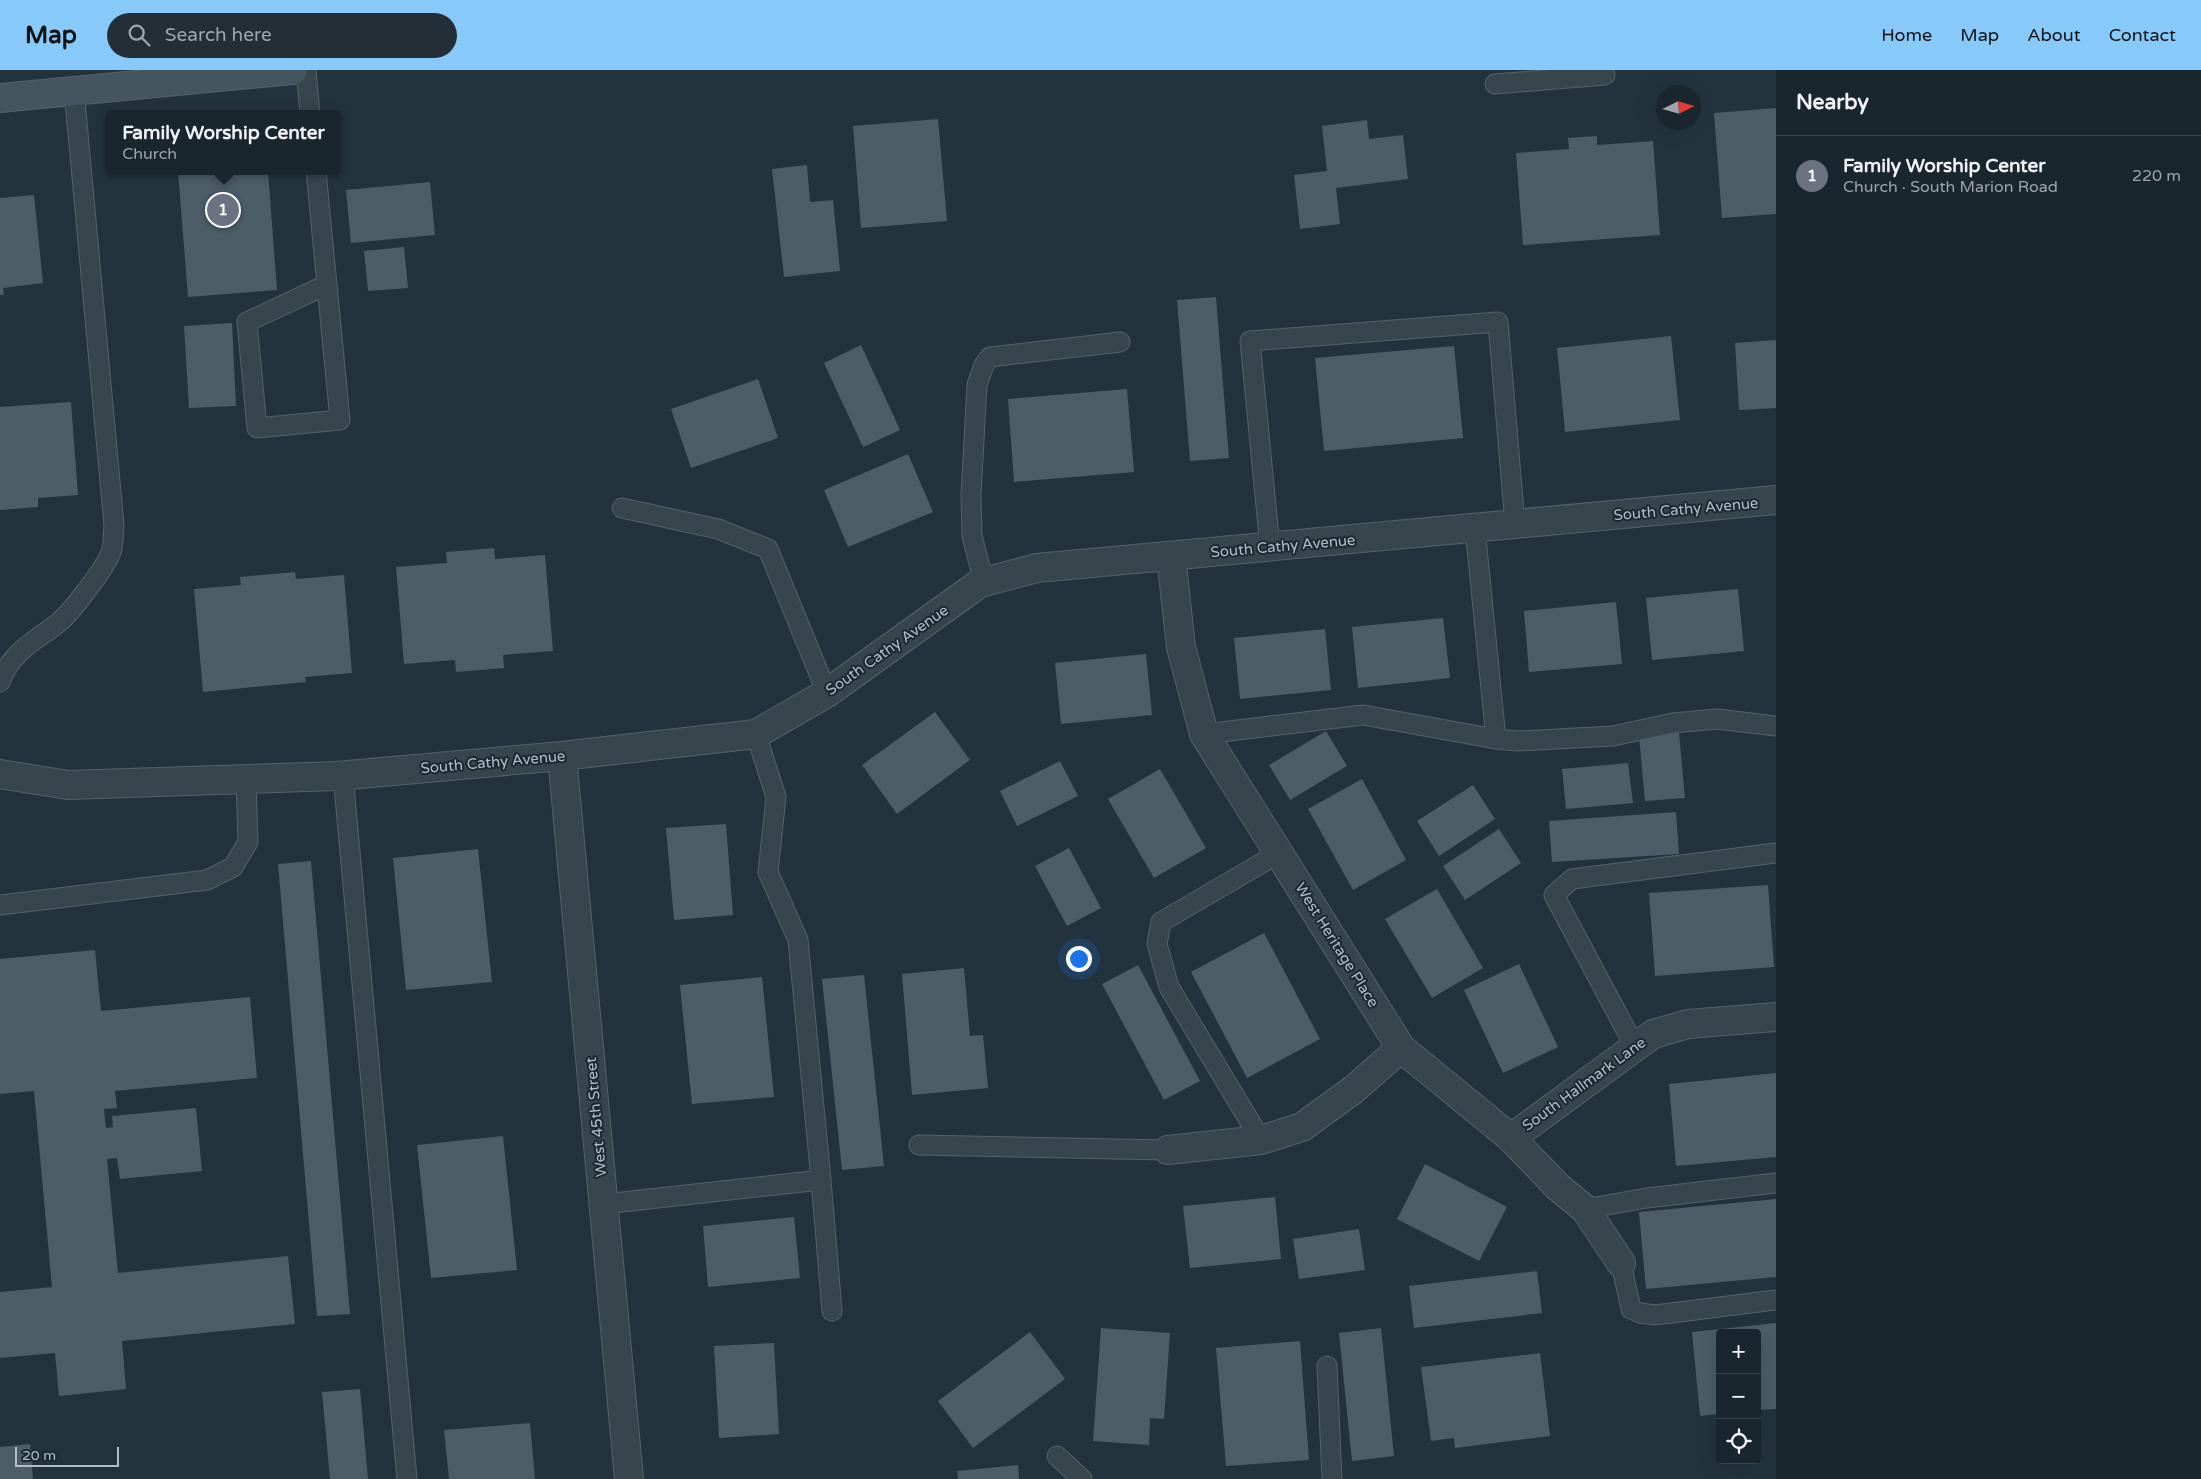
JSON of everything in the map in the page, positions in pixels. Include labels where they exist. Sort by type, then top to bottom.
[{"type":"street","points":[[0,98],[202,74],[293,70]]},
{"type":"street","name":"South Cathy Avenue","points":[[0,774],[68,785],[343,775],[562,756],[756,734],[828,693],[984,582],[1037,568],[1776,500]]},
{"type":"street","name":"West Heritage Place","points":[[1171,556],[1180,647],[1204,734],[1401,1048],[1511,1138],[1558,1187],[1585,1209],[1622,1263]]},
{"type":"street","name":"West 45th Street","points":[[562,756],[629,1479]]},
{"type":"street","name":"South Hallmark Lane","points":[[1511,1138],[1653,1034],[1688,1024],[1776,1018]]},
{"type":"street","points":[[1168,1150],[1260,1140],[1302,1127],[1352,1090],[1401,1048]]},
{"type":"lane","points":[[306,70],[310,110]]},
{"type":"lane","points":[[1495,84],[1605,75],[1604,70]]},
{"type":"lane","points":[[0,682],[5,670],[21,649],[60,622],[82,597],[111,552],[114,525],[74,90]]},
{"type":"lane","points":[[316,175],[340,420],[257,428],[247,322],[326,285]]},
{"type":"lane","points":[[1270,547],[1250,341],[1498,322],[1515,524]]},
{"type":"lane","points":[[984,582],[972,536],[971,495],[977,385],[984,365],[990,358],[1120,342]]},
{"type":"lane","points":[[622,508],[718,529],[768,549],[828,693]]},
{"type":"lane","points":[[1475,528],[1496,739]]},
{"type":"lane","points":[[1204,734],[1363,715],[1496,739],[1518,741],[1613,736],[1673,723],[1718,719],[1776,726]]},
{"type":"lane","points":[[756,734],[776,797],[768,872],[798,940],[832,1311]]},
{"type":"lane","points":[[343,775],[407,1479]]},
{"type":"lane","points":[[0,905],[207,880],[233,867],[248,842],[246,779]]},
{"type":"lane","points":[[1260,1140],[1169,987],[1157,944],[1161,922],[1279,853]]},
{"type":"lane","points":[[1635,1047],[1554,895],[1572,879],[1776,853]]},
{"type":"lane","points":[[919,1145],[1168,1150]]},
{"type":"lane","points":[[604,1204],[821,1180]]},
{"type":"lane","points":[[1585,1209],[1648,1198],[1776,1183]]},
{"type":"lane","points":[[1622,1263],[1631,1309],[1640,1313],[1655,1315],[1776,1300]]},
{"type":"lane","points":[[1326,1366],[1332,1479]]},
{"type":"lane","points":[[1057,1456],[1082,1479]]},
{"type":"building","points":[[1776,108],[1776,214],[1722,218],[1714,113]]},
{"type":"building","points":[[938,119],[947,221],[861,228],[853,126]]},
{"type":"building","points":[[1367,120],[1369,139],[1403,135],[1408,179],[1336,188],[1340,224],[1300,229],[1294,175],[1327,171],[1322,126]]},
{"type":"building","points":[[1597,136],[1597,145],[1653,141],[1660,235],[1523,245],[1516,153],[1569,149],[1568,138]]},
{"type":"building","points":[[807,165],[810,202],[833,200],[840,271],[784,277],[772,169]]},
{"type":"building","points":[[178,175],[268,175],[277,290],[188,297]]},
{"type":"building","points":[[430,182],[435,235],[351,243],[346,190]]},
{"type":"building","points":[[34,195],[43,283],[3,288],[4,295],[0,295],[0,198]]},
{"type":"building","points":[[404,247],[408,288],[368,291],[364,251]]},
{"type":"building","points":[[1216,297],[1229,458],[1190,461],[1177,300]]},
{"type":"building","points":[[232,323],[236,406],[189,408],[184,326]]},
{"type":"building","points":[[1671,336],[1680,420],[1565,432],[1557,348]]},
{"type":"building","points":[[1776,340],[1776,408],[1739,410],[1735,343]]},
{"type":"building","points":[[861,345],[900,430],[863,447],[824,363]]},
{"type":"building","points":[[1454,346],[1463,438],[1324,451],[1315,358]]},
{"type":"building","points":[[758,379],[778,438],[691,468],[671,409]]},
{"type":"building","points":[[1127,389],[1134,472],[1014,482],[1008,399]]},
{"type":"building","points":[[71,402],[78,495],[38,498],[38,507],[0,510],[0,407]]},
{"type":"building","points":[[908,454],[933,512],[848,547],[824,490]]},
{"type":"building","points":[[494,548],[495,559],[545,555],[553,651],[503,655],[504,668],[456,672],[455,660],[404,664],[396,567],[447,563],[446,552]]},
{"type":"building","points":[[295,572],[296,579],[344,575],[352,673],[305,677],[306,682],[203,692],[194,589],[241,585],[240,577]]},
{"type":"building","points":[[1738,589],[1744,651],[1652,660],[1646,598]]},
{"type":"building","points":[[1616,602],[1622,664],[1529,672],[1524,611]]},
{"type":"building","points":[[1443,618],[1450,678],[1358,688],[1352,627]]},
{"type":"building","points":[[1325,629],[1331,690],[1240,699],[1234,638]]},
{"type":"building","points":[[1146,654],[1152,715],[1061,724],[1055,663]]},
{"type":"building","points":[[935,712],[970,760],[897,814],[862,765]]},
{"type":"building","points":[[1326,731],[1347,766],[1290,800],[1269,765]]},
{"type":"building","points":[[1679,733],[1685,798],[1645,801],[1639,736]]},
{"type":"building","points":[[1060,761],[1078,796],[1017,826],[1000,791]]},
{"type":"building","points":[[1628,763],[1633,803],[1566,809],[1562,769]]},
{"type":"building","points":[[1160,769],[1206,848],[1154,878],[1108,799]]},
{"type":"building","points":[[1362,779],[1406,860],[1353,890],[1308,809]]},
{"type":"building","points":[[1473,785],[1495,819],[1439,856],[1417,821]]},
{"type":"building","points":[[1676,812],[1679,854],[1552,862],[1549,821]]},
{"type":"building","points":[[726,824],[733,915],[674,920],[666,828]]},
{"type":"building","points":[[1499,829],[1521,863],[1465,900],[1443,866]]},
{"type":"building","points":[[1069,848],[1101,908],[1067,926],[1035,866]]},
{"type":"building","points":[[478,849],[492,982],[406,990],[393,858]]},
{"type":"building","points":[[311,861],[350,1314],[317,1316],[278,864]]},
{"type":"building","points":[[1768,885],[1774,967],[1655,976],[1649,893]]},
{"type":"building","points":[[1437,889],[1483,968],[1432,998],[1385,919]]},
{"type":"building","points":[[1264,933],[1320,1039],[1247,1078],[1191,972]]},
{"type":"building","points":[[95,950],[101,1011],[250,997],[257,1078],[115,1091],[117,1108],[104,1109],[106,1128],[113,1127],[112,1116],[196,1108],[202,1171],[120,1179],[117,1158],[107,1159],[118,1273],[288,1256],[295,1324],[122,1341],[126,1389],[59,1396],[55,1353],[0,1358],[0,1292],[52,1287],[34,1091],[0,1094],[0,959]]},
{"type":"building","points":[[1519,964],[1558,1047],[1503,1073],[1464,990]]},
{"type":"building","points":[[1138,965],[1200,1081],[1164,1100],[1102,984]]},
{"type":"building","points":[[964,968],[970,1036],[983,1035],[988,1088],[912,1095],[902,974]]},
{"type":"building","points":[[864,975],[884,1166],[842,1170],[822,979]]},
{"type":"building","points":[[762,977],[774,1097],[692,1104],[680,985]]},
{"type":"building","points":[[1776,1073],[1776,1157],[1676,1166],[1669,1084]]},
{"type":"building","points":[[503,1136],[517,1270],[431,1278],[417,1145]]},
{"type":"building","points":[[1425,1164],[1507,1207],[1479,1261],[1397,1219]]},
{"type":"building","points":[[1275,1197],[1281,1259],[1190,1268],[1183,1206]]},
{"type":"building","points":[[1776,1199],[1776,1277],[1646,1289],[1639,1212]]},
{"type":"building","points":[[794,1217],[800,1278],[708,1287],[703,1226]]},
{"type":"building","points":[[1359,1229],[1365,1270],[1299,1279],[1293,1239]]},
{"type":"building","points":[[1537,1271],[1542,1313],[1414,1328],[1409,1286]]},
{"type":"building","points":[[1776,1323],[1776,1409],[1761,1410],[1761,1329],[1720,1329]]},
{"type":"building","points":[[1101,1328],[1170,1333],[1164,1419],[1150,1418],[1149,1445],[1093,1441]]},
{"type":"building","points":[[1381,1328],[1394,1456],[1352,1461],[1339,1333]]},
{"type":"building","points":[[1716,1329],[1716,1414],[1700,1416],[1692,1332]]},
{"type":"building","points":[[1030,1332],[1065,1379],[973,1448],[938,1401]]},
{"type":"building","points":[[1300,1341],[1309,1460],[1226,1466],[1216,1348]]},
{"type":"building","points":[[774,1343],[779,1434],[719,1438],[714,1346]]},
{"type":"building","points":[[1540,1353],[1550,1436],[1455,1448],[1454,1438],[1431,1441],[1421,1367]]},
{"type":"building","points":[[360,1389],[368,1479],[330,1479],[322,1392]]},
{"type":"building","points":[[530,1423],[535,1479],[449,1479],[444,1430]]},
{"type":"building","points":[[30,1444],[33,1479],[0,1479],[0,1447]]},
{"type":"building","points":[[1018,1465],[1019,1479],[958,1479],[957,1471]]},
{"type":"place","name":"Family Worship Center","points":[[223,210]]}]
